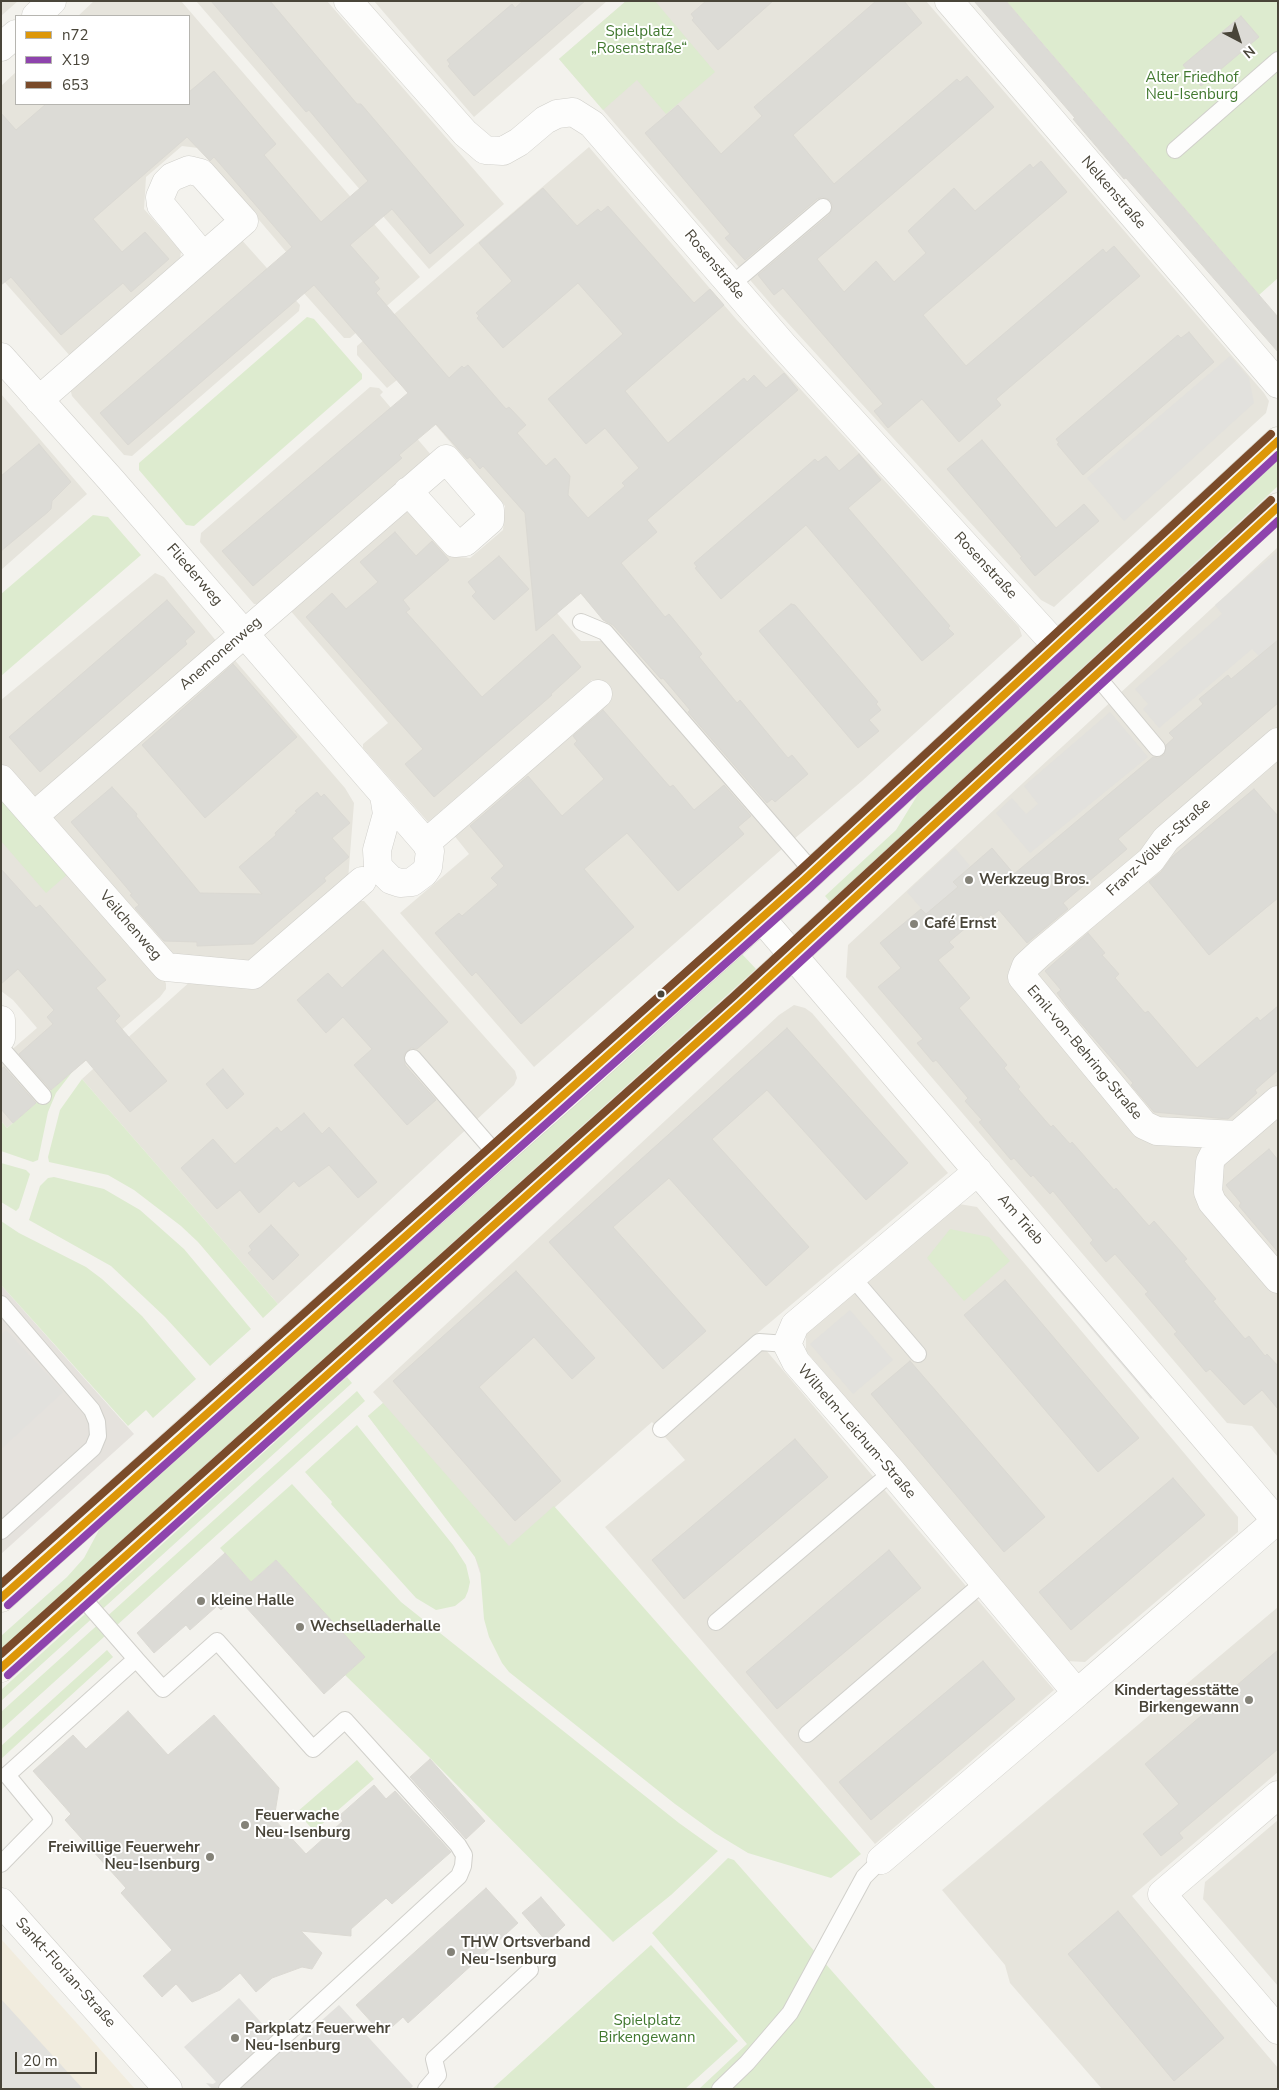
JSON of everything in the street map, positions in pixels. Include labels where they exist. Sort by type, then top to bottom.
[{"type":"main road","points":[[1,1598],[497,1154],[598,1067],[813,872],[1278,441]]},
{"type":"main road","points":[[1,1668],[793,955],[1278,507]]},
{"type":"street","points":[[37,15],[52,1]]},
{"type":"street","name":"Rosenstraße","points":[[348,1],[465,132],[485,150],[503,151],[519,142],[545,120],[557,114],[572,112],[584,118],[731,285],[1056,645]]},
{"type":"street","name":"Nelkenstraße","points":[[949,1],[1278,384]]},
{"type":"street","points":[[1,48],[15,35]]},
{"type":"street","points":[[39,400],[203,256]]},
{"type":"street","name":"Fliederweg","points":[[1,357],[426,843]]},
{"type":"street","name":"Anemonenweg","points":[[34,816],[408,491]]},
{"type":"street","points":[[384,795],[387,814],[377,858],[381,872],[391,880],[400,883],[418,879],[424,873],[430,859],[426,843],[598,694]]},
{"type":"street","name":"Franz-Völker-Straße","points":[[1022,978],[1026,966],[1040,953],[1150,860],[1166,839],[1278,742]]},
{"type":"street","name":"Veilchenweg","points":[[1,779],[166,968],[253,975],[362,881]]},
{"type":"street","name":"Am Trieb","points":[[761,918],[1277,1522]]},
{"type":"street","name":"Emil-von-Behring-Straße","points":[[1022,978],[1144,1125],[1157,1131],[1237,1135]]},
{"type":"street","points":[[1,1020],[1,1038]]},
{"type":"street","points":[[1278,1100],[1219,1150],[1210,1162],[1208,1192],[1212,1202],[1278,1279]]},
{"type":"street","points":[[787,1344],[795,1325],[978,1171]]},
{"type":"street","name":"Wilhelm-Leichum-Straße","points":[[787,1344],[796,1362],[892,1472],[1077,1693]]},
{"type":"street","points":[[881,1860],[1277,1522]]},
{"type":"street","points":[[1273,2016],[1162,1894],[1278,1795]]},
{"type":"street","name":"Sankt-Florian-Straße","points":[[1,1902],[168,2089]]},
{"type":"lane","points":[[1175,150],[1278,60]]},
{"type":"lane","points":[[731,285],[823,207]]},
{"type":"lane","points":[[581,622],[605,632],[813,872]]},
{"type":"lane","points":[[1095,674],[1157,748]]},
{"type":"lane","points":[[1,1048],[43,1096]]},
{"type":"lane","points":[[413,1058],[497,1154]]},
{"type":"lane","points":[[852,1277],[918,1354]]},
{"type":"lane","points":[[1,1304],[92,1410],[97,1422],[98,1436],[93,1448],[1,1531]]},
{"type":"lane","points":[[662,1429],[759,1342],[787,1344]]},
{"type":"lane","points":[[716,1622],[892,1472]]},
{"type":"lane","points":[[807,1734],[984,1582]]},
{"type":"lane","points":[[81,1596],[163,1689],[217,1641],[313,1748],[345,1720],[458,1845],[464,1855],[464,1866],[459,1876],[227,2089]]},
{"type":"lane","points":[[1,1864],[44,1820],[7,1775],[136,1659]]},
{"type":"lane","points":[[720,2089],[747,2063],[790,2014],[864,1877],[881,1860]]},
{"type":"lane","points":[[426,2089],[438,2075],[434,2059],[530,1970]]},
{"type":"shaded area","points":[[1,1],[18,1],[1,16]]},
{"type":"shaded area","points":[[94,1],[181,1],[420,277],[350,338],[344,338],[302,291],[304,273],[198,148],[182,146],[146,177],[144,209],[181,251],[180,260],[71,357],[1,278],[1,86],[15,73],[15,105],[190,105],[190,15],[79,15]]},
{"type":"shaded area","points":[[196,1],[327,1],[504,204],[429,269]]},
{"type":"shaded area","points":[[374,1],[607,1],[474,117]]},
{"type":"shaded area","points":[[626,1],[926,1],[1264,393],[1269,401],[1266,413],[1054,607],[1041,600],[776,310],[559,59]]},
{"type":"shaded area","points":[[589,147],[736,319],[1019,627],[1022,636],[862,781],[794,839],[579,592],[571,599],[572,601],[557,613],[581,641],[601,641],[609,645],[782,849],[534,1067],[400,913],[469,854],[453,834],[608,697],[592,680],[428,822],[363,748],[363,744],[388,723],[289,609],[408,510],[450,556],[470,558],[503,530],[505,506],[397,380],[387,388],[357,355],[357,346]]},
{"type":"shaded area","points":[[240,238],[300,305],[299,311],[132,456],[124,455],[72,396],[70,388]]},
{"type":"shaded area","points":[[1230,356],[1249,378],[1254,403],[1124,521],[1087,478]]},
{"type":"shaded area","points":[[370,387],[379,388],[383,392],[380,395],[432,456],[261,604],[254,604],[200,542],[201,533]]},
{"type":"shaded area","points":[[1,394],[87,494],[1,570]]},
{"type":"shaded area","points":[[1278,547],[1278,1457],[1252,1426],[1227,1423],[846,977],[848,945]]},
{"type":"shaded area","points":[[1278,551],[1278,640],[1259,656],[1252,649],[1159,728],[1143,709],[1148,704],[1135,689],[1222,614],[1215,605]]},
{"type":"shaded area","points":[[155,573],[164,577],[217,642],[32,802],[1,767],[1,700]]},
{"type":"shaded area","points":[[232,657],[345,788],[354,803],[348,880],[250,965],[172,958],[48,816]]},
{"type":"shaded area","points":[[1110,712],[1148,757],[1030,853],[996,813],[1012,798],[1026,814],[1038,804],[1024,786]]},
{"type":"shaded area","points":[[1,793],[164,978],[166,984],[166,989],[160,997],[7,1128],[1,1121],[1,1059],[37,1028],[13,1000],[1,991]]},
{"type":"shaded area","points":[[955,848],[970,866],[953,882],[958,887],[926,914],[907,892]]},
{"type":"shaded area","points":[[350,901],[364,901],[515,1071],[517,1078],[514,1085],[278,1304],[82,1079],[193,979],[256,984]]},
{"type":"shaded area","points":[[794,1005],[805,1008],[812,1013],[948,1173],[754,1336],[1054,1690],[875,1844],[605,1527],[685,1460],[652,1422],[480,1573],[475,1557],[463,1540],[368,1416],[383,1403],[373,1392],[779,1015]]},
{"type":"shaded area","points":[[959,1204],[977,1207],[1238,1517],[1238,1532],[1085,1662],[1067,1661],[806,1351],[806,1333]]},
{"type":"shaded area","points":[[1008,1213],[1159,1393],[1151,1399],[999,1220]]},
{"type":"shaded area","points":[[1,1285],[134,1434],[1,1554]]},
{"type":"shaded area","points":[[850,1310],[893,1360],[853,1394],[810,1344]]},
{"type":"shaded area","points":[[6,1330],[63,1392],[1,1449],[1,1335]]},
{"type":"shaded area","points":[[1278,1607],[1278,1772],[1132,1896],[1278,2068],[1278,2089],[1102,2089],[1010,1983],[1005,1965],[942,1890]]},
{"type":"shaded area","points":[[1278,1820],[1278,1986],[1203,1899],[1205,1882]]},
{"type":"shaded area","points":[[1,1939],[83,2030],[135,2089],[1,2089]]},
{"type":"shaded area","name":"Parkplatz Feuerwehr Neu-Isenburg","points":[[239,1998],[287,2051],[339,2005],[413,2086],[410,2089],[212,2089],[206,2083],[213,2084],[216,2082],[184,2047]]},
{"type":"shaded area","points":[[1,1999],[83,2089],[5,2089],[1,2085]]},
{"type":"green space","name":"Spielplatz „Rosenstraße“","points":[[626,1],[655,1],[715,72],[666,114],[637,80],[603,110],[559,59]]},
{"type":"green space","name":"Alter Friedhof Neu-Isenburg","points":[[1006,1],[1278,1],[1278,278],[1259,295]]},
{"type":"green space","points":[[307,317],[314,319],[362,374],[362,379],[194,526],[186,525],[139,470],[139,463]]},
{"type":"green space","points":[[1278,459],[1278,486],[830,902],[825,896],[896,830],[920,791]]},
{"type":"green space","points":[[93,515],[108,517],[141,555],[1,676],[1,594]]},
{"type":"green space","points":[[1,793],[70,872],[46,893],[1,841]]},
{"type":"green space","points":[[742,954],[756,969],[1,1650],[1,1636],[67,1577],[84,1558],[100,1528]]},
{"type":"green space","points":[[73,1071],[56,1093],[48,1112],[38,1160],[33,1162],[1,1151],[1,1121],[7,1128]]},
{"type":"green space","points":[[82,1079],[278,1304],[263,1318],[198,1242],[181,1226],[134,1190],[108,1175],[49,1162],[48,1157],[60,1110]]},
{"type":"green space","points":[[1,1163],[26,1170],[30,1174],[19,1208],[16,1211],[1,1202]]},
{"type":"green space","points":[[54,1177],[104,1189],[140,1210],[184,1249],[251,1329],[210,1366],[165,1317],[111,1266],[29,1220],[40,1186],[48,1178]]},
{"type":"green space","points":[[1,1221],[19,1233],[86,1267],[102,1279],[142,1316],[196,1379],[153,1418],[146,1410],[128,1426],[1,1285]]},
{"type":"green space","points":[[950,1229],[989,1237],[1010,1261],[964,1301],[927,1258]]},
{"type":"green space","points":[[347,1377],[352,1383],[1,1701],[1,1690]]},
{"type":"green space","points":[[357,1391],[365,1401],[1,1730],[1,1712]]},
{"type":"green space","points":[[383,1403],[509,1546],[554,1506],[861,1854],[831,1878],[748,1853],[715,1833],[675,1804],[509,1672],[502,1663],[489,1637],[484,1619],[480,1569],[475,1557],[368,1416]]},
{"type":"green space","points":[[357,1425],[453,1545],[466,1565],[470,1582],[468,1591],[465,1598],[455,1606],[436,1610],[416,1598],[331,1504],[332,1502],[305,1472]]},
{"type":"green space","points":[[292,1484],[401,1602],[679,1823],[718,1851],[671,1895],[613,1942],[345,1675],[364,1657],[276,1560],[251,1582],[220,1548]]},
{"type":"green space","points":[[107,1650],[113,1657],[1,1759],[1,1746]]},
{"type":"green space","points":[[357,1760],[374,1779],[314,1831],[297,1812]]},
{"type":"green space","points":[[728,1858],[734,1860],[936,2089],[699,2089],[747,2044],[652,1933]]},
{"type":"green space","name":"Spielplatz Birkengewann","points":[[651,1945],[738,2041],[685,2089],[492,2089]]},
{"type":"building","points":[[211,1],[270,1],[357,104],[361,104],[464,225],[430,254],[392,209],[350,245],[379,278],[374,282],[380,289],[376,293],[449,378],[462,366],[464,368],[468,365],[506,409],[509,407],[526,425],[517,433],[546,466],[555,458],[570,476],[568,495],[588,518],[625,486],[622,483],[639,468],[605,428],[586,444],[548,399],[623,334],[578,283],[503,348],[477,318],[479,316],[476,313],[512,281],[479,243],[543,188],[577,226],[598,209],[601,212],[608,206],[694,303],[710,289],[724,305],[625,391],[668,443],[744,378],[747,382],[754,375],[766,388],[784,373],[798,390],[647,520],[657,532],[621,563],[665,617],[669,614],[702,654],[699,657],[737,703],[740,700],[788,758],[792,755],[808,774],[775,802],[772,799],[767,803],[688,712],[690,710],[663,678],[661,679],[613,625],[603,620],[581,593],[536,631],[525,513],[483,466],[480,469],[470,457],[467,459],[436,424],[399,455],[402,458],[253,586],[222,551],[408,393],[314,285],[128,445],[100,413],[292,247],[214,157],[210,161],[187,137],[93,219],[122,252],[145,232],[169,259],[131,292],[123,283],[61,335],[11,277],[1,285],[1,113],[16,130],[45,105],[190,105],[190,91],[214,71],[276,144],[264,155],[321,222],[368,181],[309,110],[306,112]]},
{"type":"building","points":[[523,1],[585,1],[474,96],[448,66],[450,64],[447,60],[512,4],[515,8]]},
{"type":"building","points":[[706,1],[773,1],[718,50],[692,20],[694,18],[691,14]]},
{"type":"building","points":[[876,1],[904,1],[922,23],[793,135],[834,184],[957,79],[960,82],[967,76],[994,107],[817,259],[844,292],[876,261],[894,282],[926,253],[908,231],[954,188],[975,211],[1030,164],[1033,168],[1041,161],[1067,192],[923,315],[966,366],[1103,249],[1106,253],[1114,246],[1140,276],[996,399],[1001,405],[959,442],[922,399],[888,428],[874,411],[883,404],[783,288],[774,295],[758,275],[829,215],[833,206],[830,200],[822,197],[817,199],[745,260],[725,238],[730,234],[645,133],[678,105],[721,154],[762,116],[754,107]]},
{"type":"building","points":[[974,1],[1006,1],[1278,317],[1278,352],[1126,178],[1124,179],[1073,119],[1075,118]]},
{"type":"building","points":[[1241,16],[1259,37],[1201,86],[1183,65]]},
{"type":"building","points":[[1189,332],[1214,362],[1083,475],[1057,444],[1059,443],[1056,439],[1178,335],[1181,338]]},
{"type":"building","points":[[982,440],[1056,528],[1084,504],[1099,521],[1035,576],[1020,558],[1022,557],[947,469]]},
{"type":"building","points":[[39,444],[71,482],[52,501],[51,509],[48,512],[1,551],[1,476]]},
{"type":"building","points":[[859,454],[881,480],[848,508],[950,626],[948,628],[954,634],[922,661],[806,525],[721,599],[695,568],[697,567],[694,563],[815,459],[818,462],[826,456],[839,471]]},
{"type":"building","points":[[395,532],[416,556],[432,541],[449,560],[403,600],[410,609],[406,612],[482,697],[553,634],[581,667],[552,695],[434,797],[405,764],[423,749],[306,617],[332,593],[346,609],[378,582],[360,562]]},
{"type":"building","points":[[499,556],[529,589],[494,620],[472,596],[476,592],[468,582]]},
{"type":"building","points":[[167,600],[195,632],[185,641],[187,644],[40,772],[9,737]]},
{"type":"building","points":[[791,604],[795,605],[878,702],[876,704],[881,710],[869,720],[879,731],[858,748],[759,631]]},
{"type":"building","points":[[1278,640],[1278,703],[1118,839],[1127,849],[1063,903],[1068,909],[1027,943],[999,910],[986,921],[981,915],[949,942],[954,947],[938,960],[970,998],[959,1008],[1007,1065],[1004,1068],[1020,1087],[1018,1089],[1051,1127],[1053,1125],[1070,1144],[1072,1142],[1114,1190],[1116,1188],[1149,1226],[1154,1221],[1187,1259],[1184,1261],[1216,1299],[1213,1301],[1245,1339],[1249,1336],[1265,1356],[1267,1354],[1278,1366],[1278,1409],[1262,1390],[1244,1405],[1210,1369],[1206,1372],[1174,1334],[1177,1332],[1145,1294],[1148,1292],[1115,1254],[1106,1262],[1090,1243],[1093,1240],[1053,1191],[1050,1194],[1014,1158],[1011,1160],[979,1122],[982,1120],[965,1101],[968,1098],[936,1060],[933,1062],[917,1043],[923,1039],[878,987],[901,968],[880,943],[921,909],[926,914],[958,887],[953,882],[992,848],[1014,874],[1153,757],[1158,758],[1164,755],[1166,745],[1174,738],[1169,733],[1203,704],[1199,699],[1228,675],[1231,679]]},
{"type":"building","points":[[233,664],[297,737],[205,818],[142,745]]},
{"type":"building","points":[[603,710],[670,787],[673,785],[694,810],[724,785],[751,816],[738,827],[744,834],[678,891],[627,833],[584,869],[634,927],[521,1024],[476,972],[472,976],[435,933],[459,913],[462,916],[498,885],[491,878],[504,866],[470,826],[528,776],[562,816],[604,779],[574,744],[577,741],[573,736]]},
{"type":"building","points":[[112,787],[137,814],[136,816],[200,893],[262,894],[239,867],[276,835],[275,833],[297,812],[295,811],[317,792],[321,797],[324,794],[350,823],[332,838],[349,857],[324,878],[326,881],[253,944],[197,946],[197,942],[164,941],[135,908],[139,905],[130,895],[132,894],[71,822]]},
{"type":"building","points":[[1254,789],[1278,816],[1278,898],[1209,955],[1149,882],[1161,872],[1172,857]]},
{"type":"building","points":[[1,869],[36,908],[40,905],[106,980],[96,988],[120,1016],[115,1021],[167,1081],[130,1112],[86,1060],[51,1090],[19,1054],[53,1024],[47,1017],[54,1010],[18,969],[1,984]]},
{"type":"building","points":[[1088,933],[1105,953],[1102,955],[1119,974],[1115,978],[1145,1013],[1148,1011],[1197,1068],[1257,1017],[1260,1021],[1278,1006],[1278,1070],[1255,1090],[1257,1093],[1228,1119],[1154,1112],[1131,1085],[1133,1083],[1072,1013],[1057,993],[1061,990],[1045,971]]},
{"type":"building","points":[[383,950],[448,1022],[417,1049],[411,1048],[404,1054],[405,1065],[436,1100],[407,1125],[354,1065],[372,1049],[343,1017],[326,1033],[297,1000],[328,973],[342,988]]},
{"type":"building","points":[[787,1028],[908,1163],[866,1200],[767,1090],[712,1139],[809,1247],[766,1286],[669,1178],[613,1227],[706,1331],[663,1369],[549,1242]]},
{"type":"building","points":[[4,1067],[36,1103],[13,1123],[1,1109],[1,1069]]},
{"type":"building","points":[[223,1069],[244,1094],[227,1109],[206,1084]]},
{"type":"building","points":[[304,1113],[322,1134],[329,1127],[377,1182],[358,1198],[329,1165],[299,1187],[294,1181],[259,1213],[240,1190],[217,1209],[181,1168],[213,1139],[235,1164],[277,1127],[281,1132]]},
{"type":"building","points":[[1269,1149],[1278,1160],[1278,1252],[1239,1206],[1241,1203],[1226,1185]]},
{"type":"building","points":[[271,1225],[299,1255],[273,1280],[248,1253],[252,1250],[249,1246]]},
{"type":"building","points":[[516,1271],[595,1358],[572,1379],[534,1337],[479,1387],[561,1481],[515,1521],[393,1381]]},
{"type":"building","points":[[1005,1280],[1139,1438],[1098,1472],[964,1315]]},
{"type":"building","points":[[910,1361],[1045,1517],[1004,1552],[871,1394]]},
{"type":"building","points":[[795,1439],[828,1477],[684,1599],[652,1560]]},
{"type":"building","points":[[1173,1478],[1205,1515],[1071,1630],[1039,1592]]},
{"type":"building","points":[[889,1550],[921,1588],[777,1709],[746,1672]]},
{"type":"building","name":"Wechselladerhalle","points":[[225,1553],[251,1582],[276,1560],[365,1657],[324,1694],[236,1596],[221,1610],[217,1606],[190,1630],[186,1625],[154,1653],[137,1633]]},
{"type":"building","name":"Kindertagesstätte Birkengewann","points":[[1278,1650],[1278,1749],[1179,1833],[1183,1838],[1161,1856],[1143,1834],[1179,1804],[1145,1764]]},
{"type":"building","points":[[983,1661],[1015,1699],[871,1820],[839,1782]]},
{"type":"building","name":"Freiwillige Feuerwehr Neu-Isenburg","points":[[128,1711],[168,1755],[214,1715],[279,1788],[274,1819],[306,1854],[343,1821],[339,1816],[374,1785],[386,1799],[395,1791],[451,1852],[392,1904],[386,1898],[351,1929],[351,1936],[301,1931],[322,1953],[312,1969],[302,1967],[272,1978],[256,1992],[240,1973],[220,1990],[192,2002],[176,1984],[162,1997],[143,1976],[172,1950],[121,1893],[126,1888],[65,1820],[71,1814],[33,1771],[73,1735],[86,1749]]},
{"type":"building","points":[[430,1759],[485,1821],[466,1839],[410,1777]]},
{"type":"building","name":"THW Ortsverband Neu-Isenburg","points":[[486,1888],[518,1923],[408,2023],[403,2017],[383,2035],[356,2005]]},
{"type":"building","points":[[541,1897],[565,1925],[547,1942],[522,1913]]},
{"type":"building","points":[[1118,1911],[1224,2038],[1174,2081],[1068,1954]]},
{"type":"transit line","name":"653","points":[[1,1584],[797,873],[1271,434]]},
{"type":"transit line","name":"n72","points":[[1,1598],[804,880],[1278,441]]},
{"type":"transit line","name":"X19","points":[[8,1605],[811,887],[1278,455]]},
{"type":"transit line","name":"653","points":[[1,1654],[734,996],[1271,500]]},
{"type":"transit line","name":"n72","points":[[1,1668],[741,1003],[1278,507]]},
{"type":"transit line","name":"X19","points":[[8,1675],[748,1010],[1278,521]]},
{"type":"place","name":"Werkzeug Bros.","points":[[969,880]]},
{"type":"place","name":"Café Ernst","points":[[914,924]]},
{"type":"place","name":"kleine Halle","points":[[201,1601]]},
{"type":"place","name":"Wechselladerhalle","points":[[300,1627]]},
{"type":"place","name":"Kindertagesstätte Birkengewann","points":[[1249,1700]]},
{"type":"place","name":"Feuerwache Neu-Isenburg","points":[[245,1825]]},
{"type":"place","name":"Freiwillige Feuerwehr Neu-Isenburg","points":[[210,1857]]},
{"type":"place","name":"THW Ortsverband Neu-Isenburg","points":[[451,1952]]},
{"type":"place","name":"Parkplatz Feuerwehr Neu-Isenburg","points":[[235,2038]]}]
